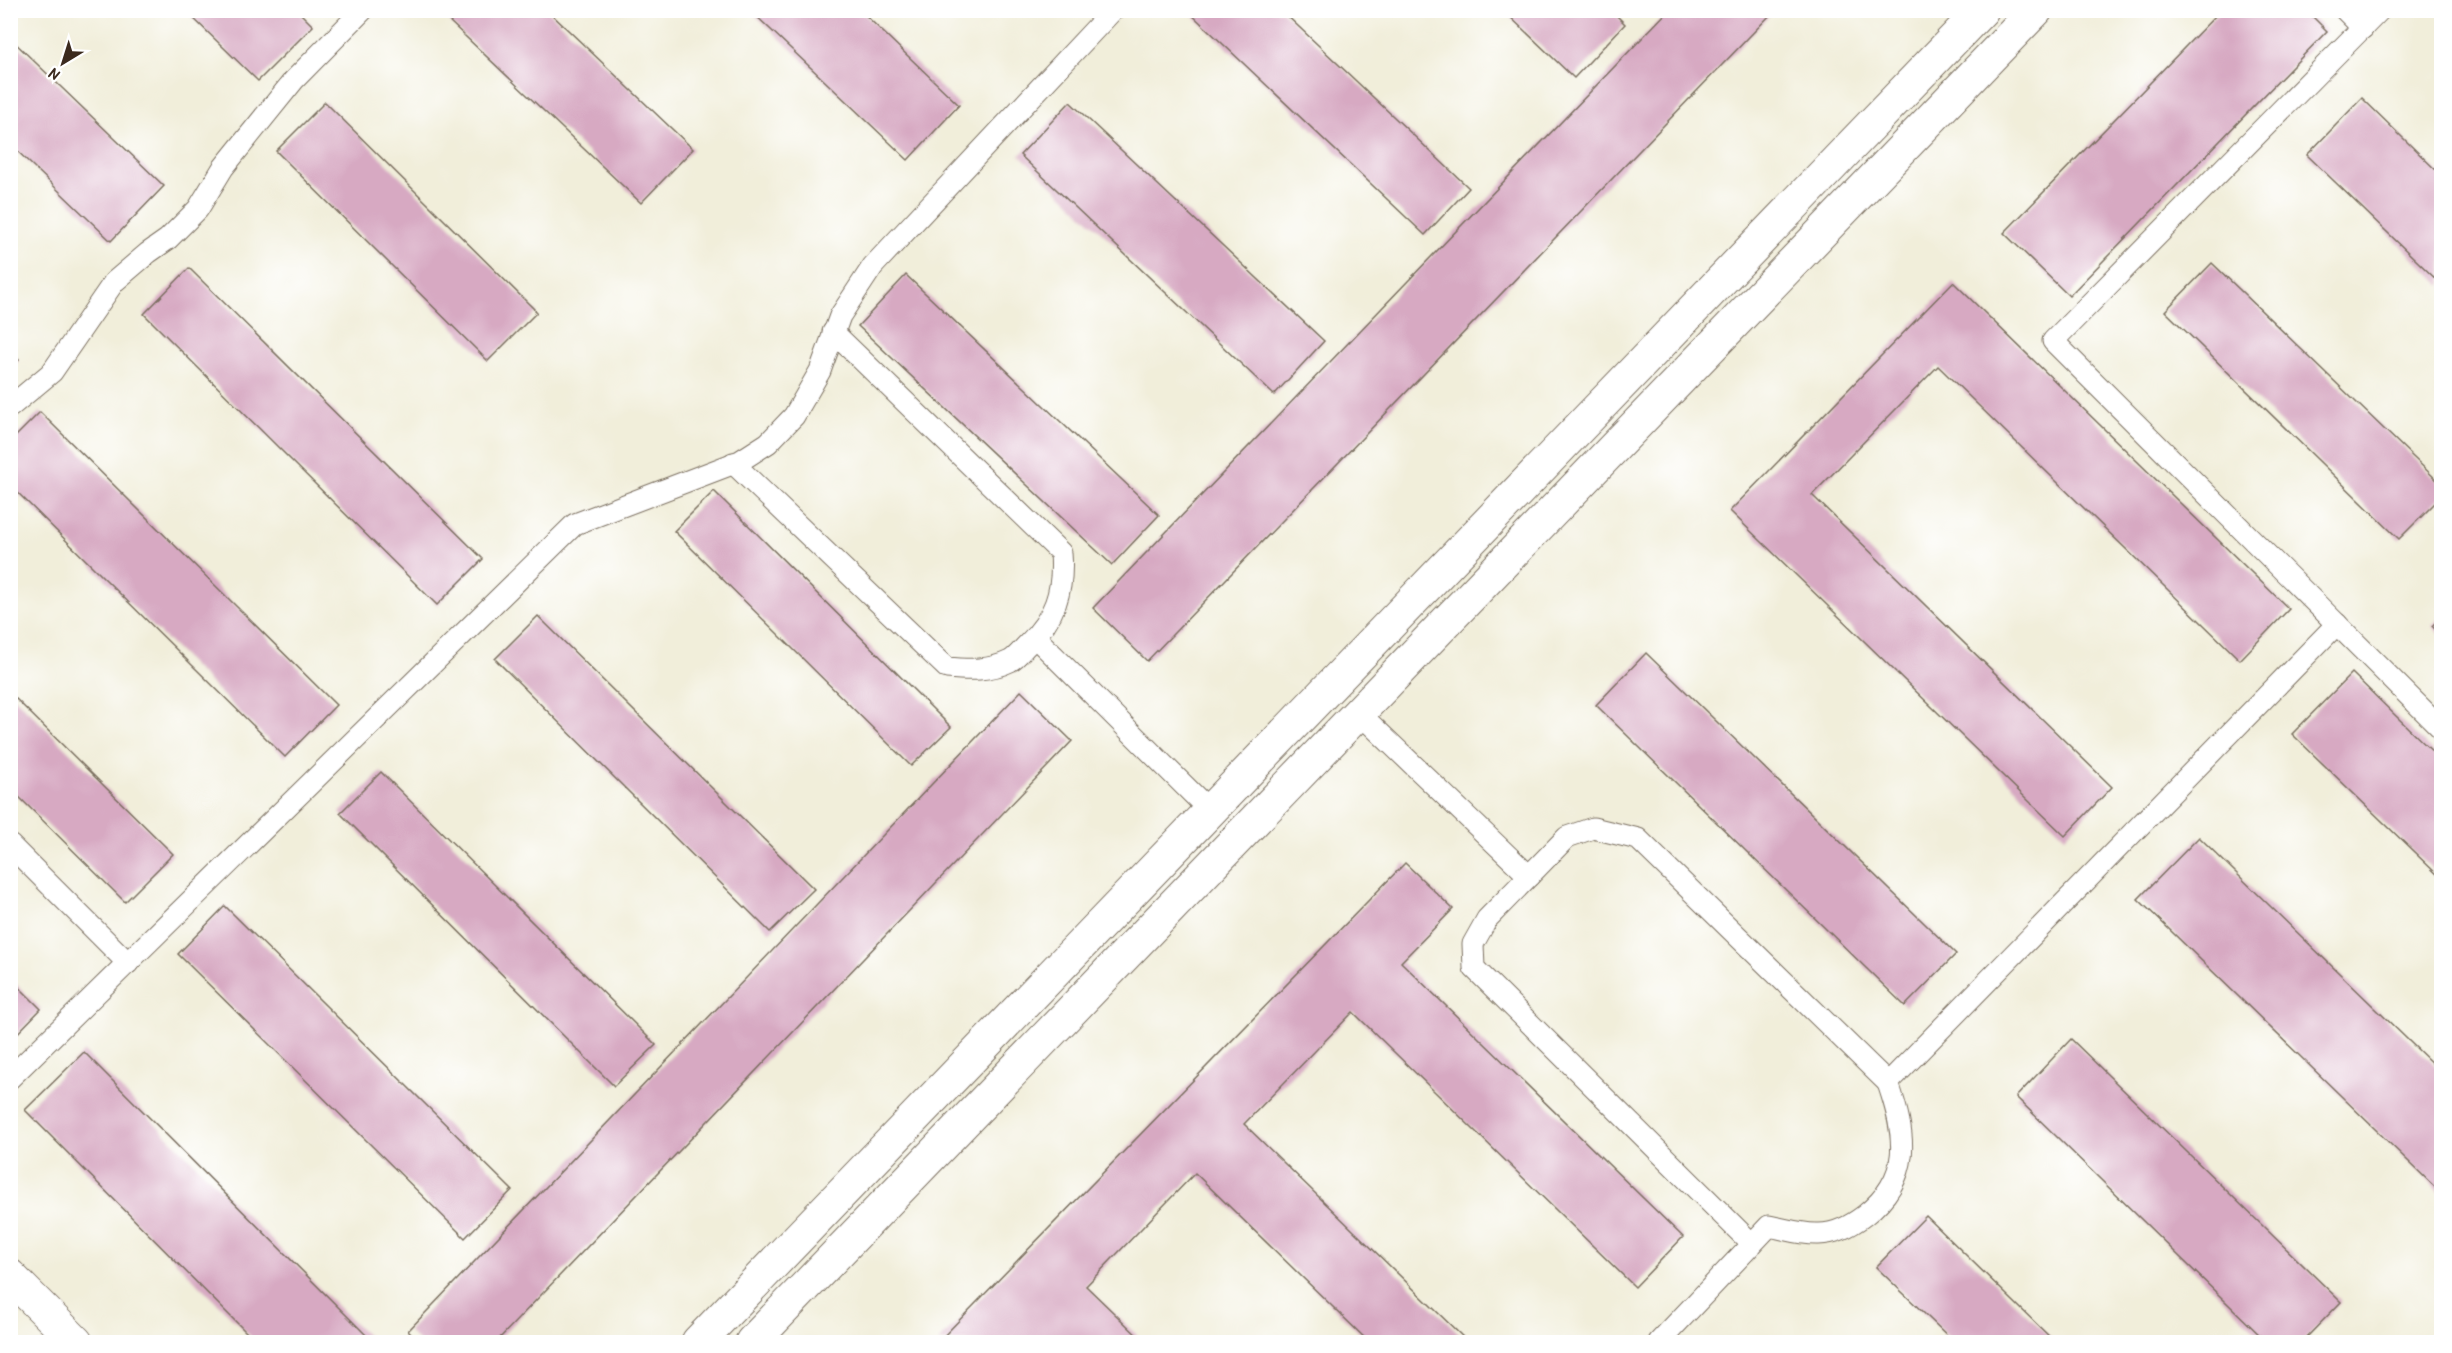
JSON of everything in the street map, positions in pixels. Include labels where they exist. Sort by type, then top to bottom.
[{"type":"street","points":[[698,1342],[1982,10]]},
{"type":"street","points":[[752,1342],[2036,10]]},
{"type":"street","points":[[10,1276],[76,1342]]},
{"type":"lane","points":[[10,407],[52,372],[114,282],[148,252],[168,239],[198,209],[223,168],[294,80],[363,10]]},
{"type":"lane","points":[[10,1078],[575,524],[733,463],[768,443],[794,416],[820,371],[840,316],[873,266],[1113,10]]},
{"type":"lane","points":[[2345,10],[2363,28]]},
{"type":"lane","points":[[2380,10],[2053,341],[2442,729]]},
{"type":"lane","points":[[733,463],[947,668],[977,671],[1012,660],[1035,638],[1053,614],[1063,575],[1061,552],[833,332]]},
{"type":"lane","points":[[1888,1083],[2337,624]]},
{"type":"lane","points":[[1035,638],[1210,812]]},
{"type":"lane","points":[[1359,713],[1529,876]]},
{"type":"lane","points":[[1659,1342],[1752,1244],[1769,1226],[1820,1234],[1849,1227],[1877,1205],[1894,1184],[1903,1157],[1900,1117],[1888,1083],[1638,839],[1593,828],[1567,837],[1487,919],[1473,944],[1474,968],[1752,1244]]},
{"type":"lane","points":[[10,845],[128,963]]},
{"type":"building","points":[[185,10],[297,10],[313,26],[258,81]]},
{"type":"building","points":[[454,10],[547,10],[693,149],[641,203],[447,19]]},
{"type":"building","points":[[750,10],[860,10],[959,105],[908,160]]},
{"type":"building","points":[[1187,10],[1281,10],[1469,188],[1425,235]]},
{"type":"building","points":[[1503,10],[1611,10],[1625,24],[1574,78]]},
{"type":"building","points":[[1669,10],[1775,10],[1147,661],[1093,608]]},
{"type":"building","points":[[2221,10],[2306,10],[2327,31],[2069,296],[2004,233]]},
{"type":"building","points":[[10,38],[164,186],[111,241],[10,144]]},
{"type":"building","points":[[2362,98],[2442,176],[2442,285],[2307,155]]},
{"type":"building","points":[[325,102],[537,312],[488,361],[276,151]]},
{"type":"building","points":[[1070,102],[1324,341],[1274,395],[1020,155]]},
{"type":"building","points":[[2212,263],[2442,485],[2442,496],[2399,539],[2165,311]]},
{"type":"building","points":[[189,268],[483,559],[437,605],[144,314]]},
{"type":"building","points":[[906,275],[1159,515],[1112,565],[858,326]]},
{"type":"building","points":[[1953,282],[2289,609],[2240,660],[1938,366],[1812,495],[2112,787],[2065,836],[1730,511]]},
{"type":"building","points":[[10,352],[19,360],[10,369]]},
{"type":"building","points":[[40,412],[336,705],[285,757],[10,485],[10,442]]},
{"type":"building","points":[[714,491],[951,727],[911,766],[674,531]]},
{"type":"building","points":[[538,616],[814,889],[770,932],[495,659]]},
{"type":"building","points":[[2442,616],[2442,636],[2432,626]]},
{"type":"building","points":[[1646,653],[1956,954],[1905,1006],[1596,705]]},
{"type":"building","points":[[2352,673],[2442,761],[2442,879],[2292,734]]},
{"type":"building","points":[[1021,691],[1072,741],[496,1342],[419,1342],[408,1331]]},
{"type":"building","points":[[10,693],[173,854],[125,902],[10,788]]},
{"type":"building","points":[[381,772],[656,1045],[614,1086],[340,813]]},
{"type":"building","points":[[2199,837],[2442,1073],[2442,1194],[2138,899]]},
{"type":"building","points":[[1405,863],[1453,909],[1401,962],[1683,1237],[1635,1287],[1353,1012],[1244,1124],[1468,1342],[1369,1342],[1195,1173],[1086,1286],[1144,1342],[1036,1342],[1033,1340],[1031,1342],[938,1342]]},
{"type":"building","points":[[225,906],[512,1190],[465,1238],[178,954]]},
{"type":"building","points":[[10,978],[41,1009],[10,1041]]},
{"type":"building","points":[[2071,1039],[2341,1302],[2302,1342],[2267,1342],[2016,1097]]},
{"type":"building","points":[[84,1052],[373,1342],[256,1342],[25,1110]]},
{"type":"building","points":[[1926,1216],[2055,1342],[1954,1342],[1876,1267]]}]
